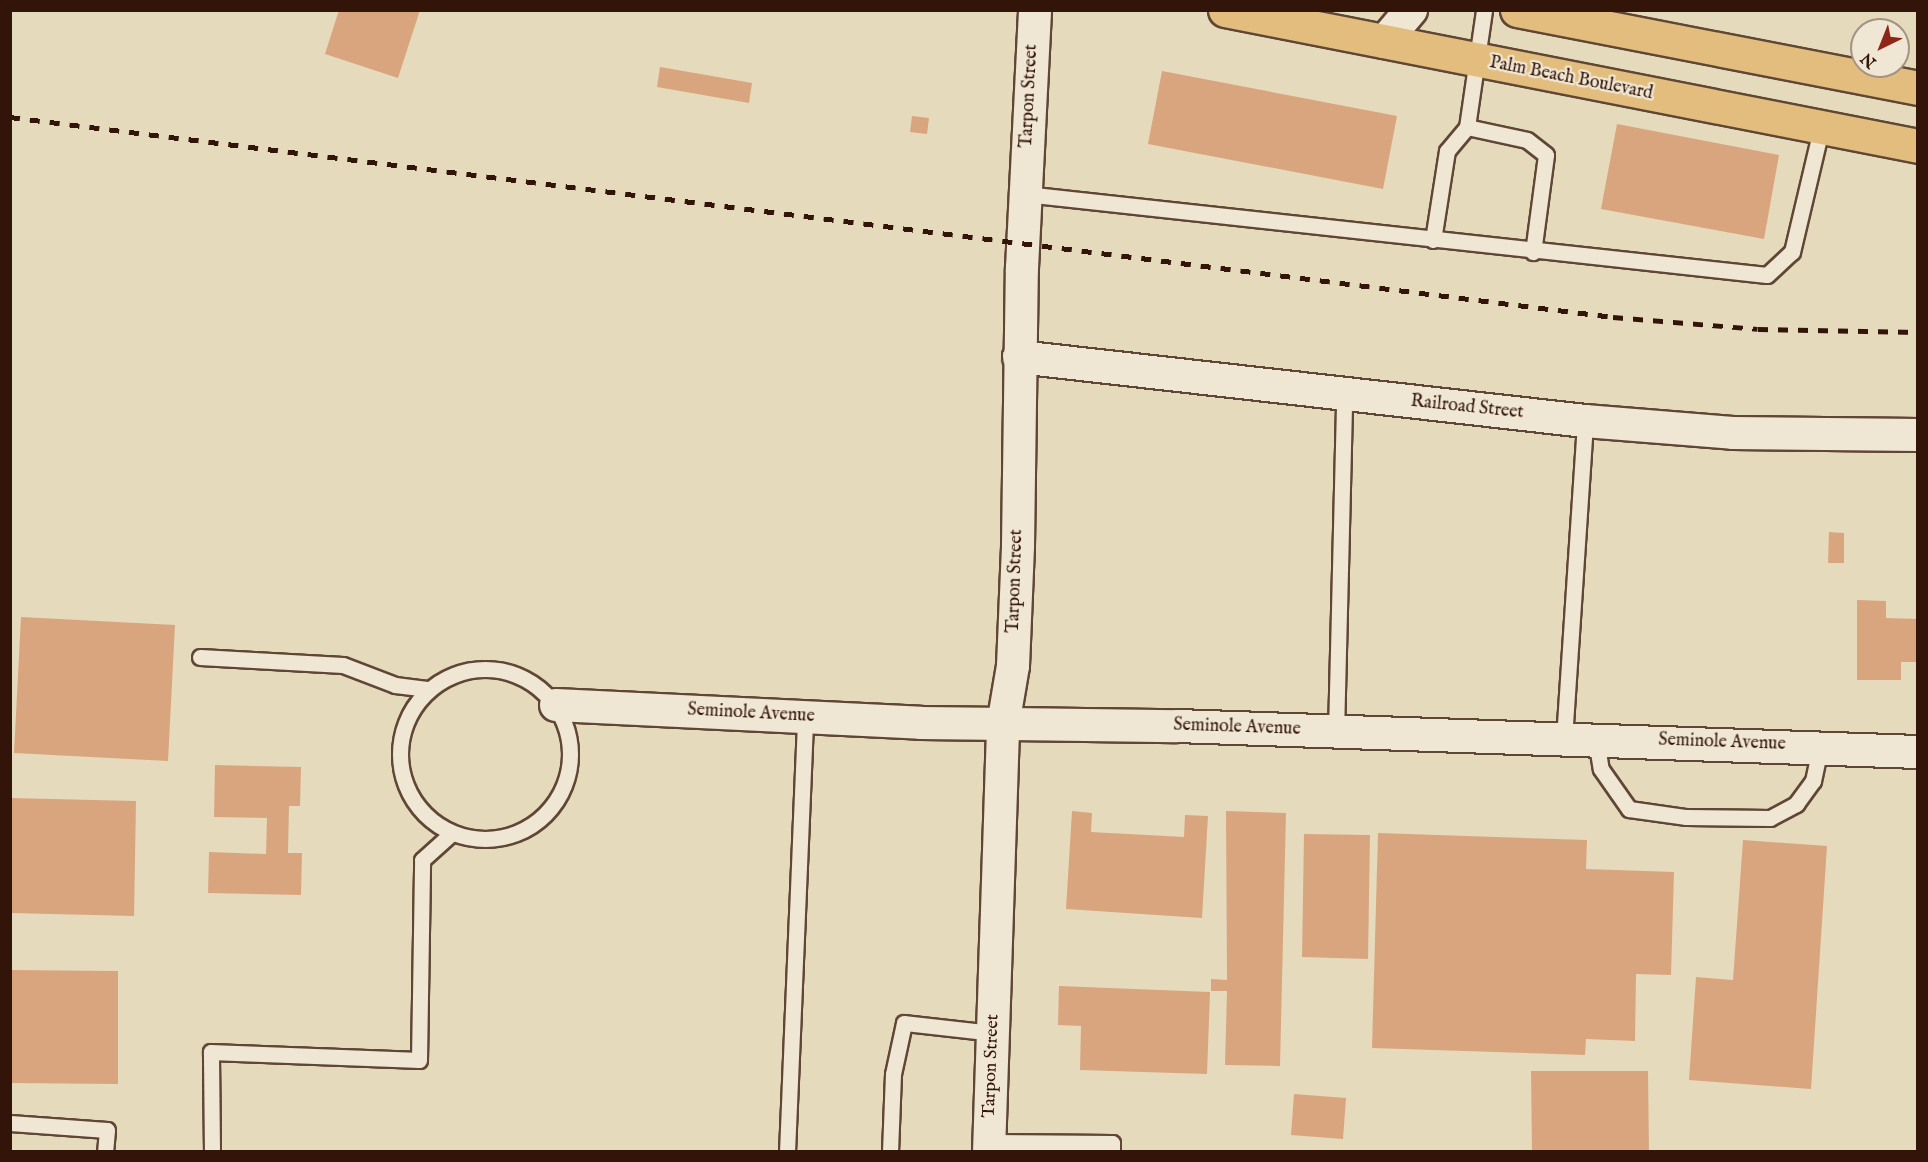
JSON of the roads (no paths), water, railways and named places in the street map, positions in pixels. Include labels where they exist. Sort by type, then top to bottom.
[{"type":"main road","name":"Palm Beach Boulevard","points":[[1225,10],[1821,129],[1917,146]]},
{"type":"main road","points":[[1517,10],[1917,88]]},
{"type":"street","name":"Tarpon Street","points":[[990,1147],[1003,724],[1013,666],[1019,357],[1035,10]]},
{"type":"street","points":[[1384,42],[1411,10]]},
{"type":"street","name":"Railroad Street","points":[[1019,357],[1585,421],[1733,433],[1917,435]]},
{"type":"street","name":"Seminole Avenue","points":[[556,705],[1003,724],[1336,732],[1917,752]]},
{"type":"lane","points":[[1433,240],[1447,151],[1467,127],[1484,10]]},
{"type":"lane","points":[[1467,127],[1527,140],[1546,155],[1533,252]]},
{"type":"lane","points":[[1025,194],[1533,252],[1767,275],[1792,252],[1821,129]]},
{"type":"lane","points":[[1336,732],[1344,394]]},
{"type":"lane","points":[[1564,739],[1585,421]]},
{"type":"lane","points":[[200,657],[343,665],[395,685],[429,689]]},
{"type":"lane","points":[[482,668],[510,672],[536,685],[556,705],[568,730],[571,757],[566,784],[553,808],[532,826],[506,837],[479,840],[452,833],[428,818],[410,795],[400,767],[401,738],[410,711],[429,689],[453,674],[482,668]]},
{"type":"lane","points":[[788,1152],[805,717]]},
{"type":"lane","points":[[1596,740],[1601,769],[1629,809],[1686,817],[1770,818],[1796,804],[1813,781],[1820,747]]},
{"type":"lane","points":[[212,1152],[210,1052],[419,1060],[422,860],[452,833]]},
{"type":"lane","points":[[890,1152],[893,1074],[904,1023],[993,1033]]},
{"type":"lane","points":[[10,1123],[106,1130],[105,1152]]},
{"type":"lane","points":[[990,1147],[1112,1143],[1112,1152]]},
{"type":"railway","points":[[10,117],[1613,317],[1758,329],[1918,332]]}]
